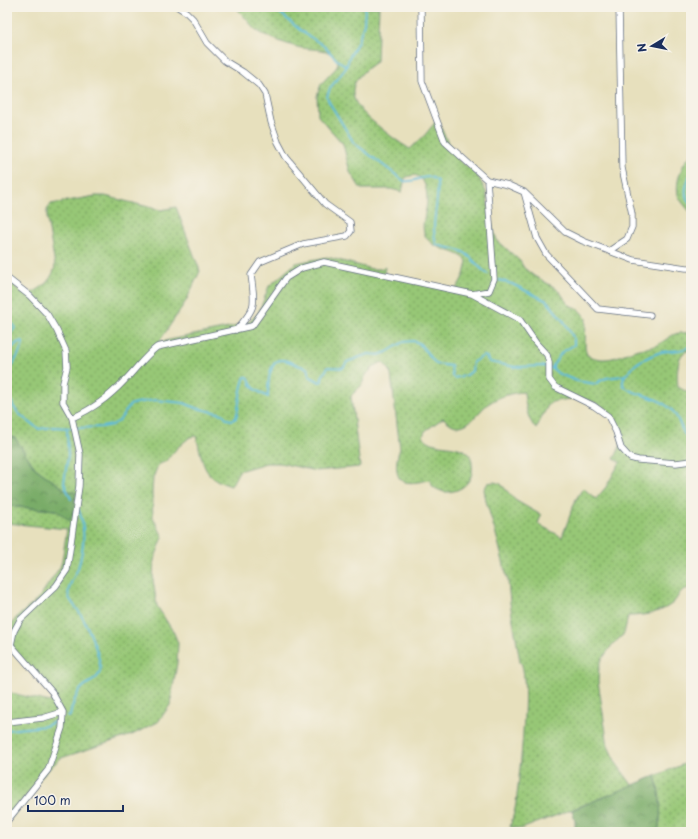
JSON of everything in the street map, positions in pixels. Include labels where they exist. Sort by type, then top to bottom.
[{"type":"street","points":[[178,7],[193,19],[207,43],[225,61],[243,72],[259,85],[265,94],[271,122],[278,142],[286,157],[325,204],[350,222],[351,231],[346,236],[302,244],[260,262],[251,275],[254,302],[249,316],[236,330]]},
{"type":"street","points":[[421,7],[422,81],[445,142],[487,180],[508,185],[524,192],[565,232],[583,241],[607,249],[609,252],[633,260],[691,268]]},
{"type":"street","points":[[609,252],[627,239],[632,227],[632,214],[622,168],[620,7]]},
{"type":"street","points":[[472,294],[489,291],[494,279],[487,180]]},
{"type":"street","points":[[524,192],[537,238],[546,254],[598,309],[650,315]]},
{"type":"street","points":[[72,418],[93,408],[108,396],[126,380],[146,355],[157,347],[252,326],[286,278],[302,268],[324,262],[472,294],[520,320],[547,355],[549,363],[549,379],[555,386],[594,406],[608,416],[616,432],[621,448],[630,458],[676,463],[691,461]]},
{"type":"street","points":[[7,278],[30,296],[47,314],[66,351],[67,367],[63,383],[63,402],[72,418],[80,454],[79,486],[67,570],[56,586],[20,620],[14,631],[11,645],[52,692],[63,712],[62,728],[48,770],[7,820]]},
{"type":"street","points":[[7,722],[43,718],[63,712]]},
{"type":"green space","points":[[235,7],[343,7],[349,10],[352,7],[379,7],[377,61],[358,77],[354,85],[353,93],[355,100],[367,116],[389,135],[410,149],[424,136],[437,120],[453,152],[459,160],[477,174],[486,192],[492,226],[497,240],[520,261],[524,268],[534,276],[554,287],[560,292],[568,304],[579,310],[586,318],[585,347],[587,355],[600,359],[617,357],[635,350],[657,345],[672,335],[691,333],[691,351],[686,351],[680,358],[677,373],[678,387],[691,394],[691,588],[681,591],[673,603],[657,612],[646,615],[628,616],[624,634],[612,645],[602,659],[599,667],[598,681],[608,746],[616,763],[633,786],[521,829],[510,827],[516,806],[523,729],[523,670],[520,661],[510,603],[508,581],[484,489],[488,483],[494,482],[501,484],[515,500],[541,515],[538,524],[562,537],[576,499],[583,488],[596,499],[606,487],[620,462],[614,459],[621,442],[621,434],[615,420],[605,408],[598,404],[583,399],[568,399],[552,402],[548,405],[536,429],[529,416],[524,392],[505,395],[492,401],[473,419],[464,425],[453,425],[443,418],[425,431],[423,436],[432,443],[463,450],[470,455],[472,460],[471,476],[466,485],[450,492],[444,492],[433,487],[430,480],[408,483],[401,480],[399,477],[396,467],[400,449],[391,375],[389,369],[382,362],[375,366],[366,375],[361,386],[351,396],[360,467],[316,471],[280,463],[266,463],[239,471],[231,486],[221,482],[208,473],[202,461],[196,436],[190,437],[177,448],[166,461],[158,465],[153,478],[153,517],[163,537],[154,560],[153,580],[157,606],[174,633],[178,643],[177,663],[170,705],[158,722],[132,735],[61,758],[38,781],[7,824],[7,692],[50,702],[52,700],[51,693],[42,679],[9,649],[8,633],[15,619],[38,599],[60,567],[67,529],[7,523],[7,506],[56,510],[64,489],[35,468],[15,438],[7,436],[7,280],[23,293],[32,292],[44,285],[53,274],[55,265],[47,219],[47,210],[51,204],[95,196],[105,196],[161,210],[176,207],[200,271],[186,301],[159,342],[233,327],[249,322],[259,312],[269,286],[296,263],[327,257],[372,269],[381,269],[385,266],[384,275],[451,289],[457,288],[464,275],[467,261],[457,254],[432,244],[424,233],[423,225],[427,204],[427,194],[425,184],[419,177],[411,176],[405,178],[402,192],[391,189],[361,189],[350,172],[343,144],[318,116],[317,96],[321,84],[336,68],[338,63],[335,58],[331,54],[320,50],[293,46],[275,40],[256,30]]},
{"type":"green space","points":[[691,155],[691,213],[680,200],[677,190],[678,179],[682,168]]},
{"type":"green space","points":[[7,436],[15,438],[35,468],[64,489],[76,493],[74,509],[70,521],[56,510],[7,506]]},
{"type":"green space","points":[[691,761],[691,832],[658,832],[660,804],[659,790],[655,776]]},
{"type":"green space","points":[[655,776],[659,790],[660,804],[658,832],[575,832],[575,821],[572,810]]},
{"type":"waterway","points":[[273,7],[300,30],[324,46],[337,60],[345,65],[345,68]]},
{"type":"waterway","points":[[365,7],[364,23],[358,41],[349,58],[346,68],[330,88],[327,97],[329,102],[354,143],[404,181],[426,177],[433,178],[437,181],[438,189],[434,220],[434,236],[436,244],[465,253],[488,274]]},
{"type":"waterway","points":[[691,173],[686,186],[686,197],[691,205]]},
{"type":"waterway","points":[[499,280],[512,284],[547,301],[565,323],[574,339],[574,345],[562,352],[553,365],[553,369]]},
{"type":"waterway","points":[[7,325],[14,325],[15,327],[7,337]]},
{"type":"waterway","points":[[7,338],[10,347],[13,347],[22,341],[23,343],[20,353],[10,370],[7,379]]},
{"type":"waterway","points":[[77,428],[112,425],[119,421],[130,405],[155,400],[184,403],[196,408],[223,414],[227,419],[232,420],[236,418],[245,377],[248,377],[252,386],[256,390],[268,397],[270,374],[274,364],[278,361],[283,360],[307,368],[309,371],[309,376],[320,382],[322,381],[322,377],[328,367],[343,368],[347,362],[369,354],[379,355],[403,342],[413,341],[419,343],[436,364],[451,366],[452,376],[454,378],[467,375],[472,371],[473,362],[483,356],[487,357],[490,362],[515,367],[544,366],[577,381],[596,384],[607,378],[625,375],[636,364],[658,353],[682,350],[691,346]]},
{"type":"waterway","points":[[625,375],[623,382],[624,386],[631,391],[657,400],[669,407],[677,417],[683,432],[691,440]]},
{"type":"waterway","points":[[7,387],[11,402],[17,412],[39,429],[53,427],[72,428]]},
{"type":"waterway","points":[[67,428],[68,456],[64,483],[71,499]]},
{"type":"waterway","points":[[68,717],[70,716],[73,705],[82,688],[97,677],[100,672],[97,652],[84,620],[70,599],[68,593],[78,568],[83,546],[83,530],[81,515],[78,508]]},
{"type":"waterway","points":[[7,730],[45,726],[57,721]]}]
